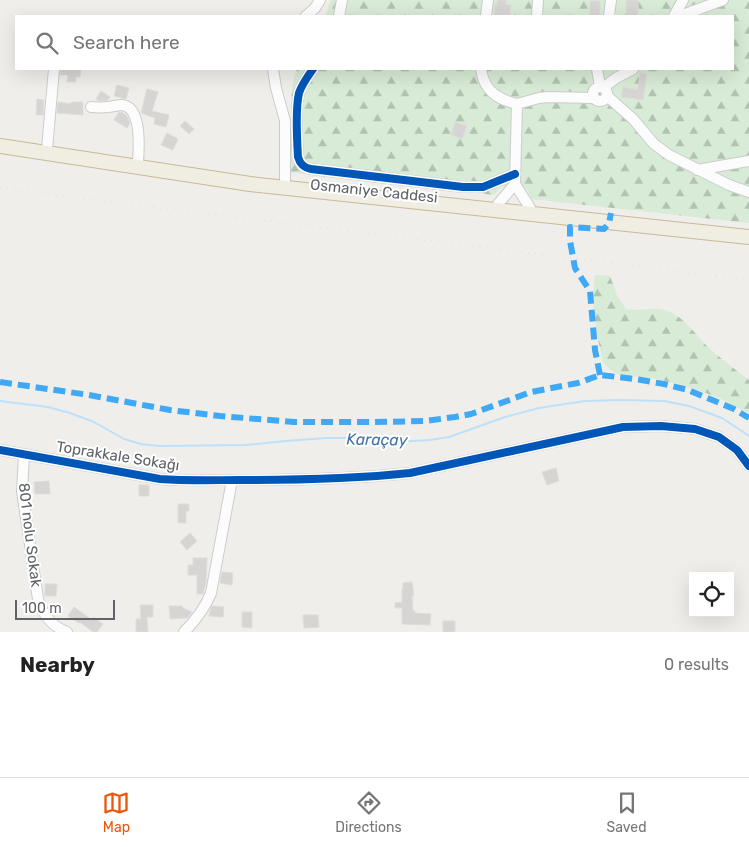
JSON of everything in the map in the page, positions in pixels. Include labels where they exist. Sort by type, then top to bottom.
[{"type":"highway","name":"Osmaniye Caddesi","points":[[0,142],[285,182],[530,208],[611,213],[749,230]]},
{"type":"highway","points":[[0,146],[250,184],[749,237]]},
{"type":"street","points":[[307,15],[320,0]]},
{"type":"street","points":[[339,15],[342,0]]},
{"type":"street","points":[[486,15],[488,0]]},
{"type":"street","points":[[537,15],[538,0]]},
{"type":"street","points":[[609,15],[611,0]]},
{"type":"street","points":[[675,15],[683,0]]},
{"type":"street","points":[[683,15],[723,0]]},
{"type":"street","points":[[47,149],[54,70]]},
{"type":"street","points":[[273,70],[285,121],[285,182]]},
{"type":"street","points":[[312,70],[303,84],[297,107],[298,157],[299,162],[304,167],[463,187],[483,187],[515,179]]},
{"type":"street","points":[[481,70],[484,83],[494,94],[508,102],[517,104],[548,97],[594,98],[600,101],[605,99],[597,70]]},
{"type":"street","points":[[604,90],[616,78],[632,70]]},
{"type":"street","points":[[604,90],[660,149],[678,161],[749,192]]},
{"type":"street","points":[[517,104],[515,179],[530,208]]},
{"type":"street","points":[[91,107],[102,108],[122,105],[131,109],[136,120],[139,136],[138,162]]},
{"type":"street","points":[[697,170],[749,161]]},
{"type":"street","points":[[498,204],[515,179]]},
{"type":"street","name":"Toprakkale Sokağı","points":[[0,450],[160,479],[278,480],[365,477],[410,473],[623,427],[661,426],[695,429],[719,438],[737,450],[749,466]]},
{"type":"street","name":"801 nolu Sokak","points":[[24,455],[22,491],[38,599],[42,611],[48,620],[56,627],[67,632]]},
{"type":"street","points":[[184,632],[200,614],[211,593],[232,480]]},
{"type":"green space","points":[[331,0],[749,0],[749,223],[531,199],[527,189],[501,187],[494,195],[289,172],[291,96],[297,70],[734,70],[734,15],[325,15]]},
{"type":"green space","points":[[595,275],[610,276],[617,295],[626,309],[663,310],[674,314],[711,350],[749,380],[749,413],[719,398],[692,388],[662,380],[617,374],[608,368],[603,362],[597,335],[593,299]]},
{"type":"building","points":[[497,0],[506,0],[506,4],[511,5],[510,15],[494,15],[495,4],[497,4]]},
{"type":"building","points":[[626,0],[638,0],[638,15],[626,15]]},
{"type":"building","points":[[590,1],[600,1],[600,15],[590,15]]},
{"type":"building","points":[[61,70],[81,70],[80,77],[76,77],[76,82],[67,82],[68,75],[60,75]]},
{"type":"building","points":[[640,73],[647,74],[643,100],[621,97],[623,87],[638,90]]},
{"type":"building","points":[[117,85],[129,88],[126,99],[114,96]]},
{"type":"building","points":[[147,89],[158,92],[152,111],[169,115],[166,127],[154,124],[155,118],[141,113]]},
{"type":"building","points":[[101,91],[110,97],[108,100],[99,101],[96,99]]},
{"type":"building","points":[[37,99],[44,100],[43,115],[36,115]]},
{"type":"building","points":[[58,102],[71,104],[71,102],[83,102],[83,115],[57,113]]},
{"type":"building","points":[[119,112],[127,116],[130,123],[127,128],[114,120]]},
{"type":"building","points":[[185,121],[194,129],[189,134],[180,126]]},
{"type":"building","points":[[455,122],[467,126],[462,139],[451,135]]},
{"type":"building","points":[[167,133],[178,139],[173,150],[161,145]]},
{"type":"building","points":[[556,468],[559,481],[547,485],[542,472]]},
{"type":"building","points":[[49,481],[50,494],[35,494],[34,482]]},
{"type":"building","points":[[139,485],[149,485],[149,496],[139,496]]},
{"type":"building","points":[[178,504],[189,504],[189,511],[186,511],[186,523],[178,523]]},
{"type":"building","points":[[190,533],[197,541],[187,550],[180,542]]},
{"type":"building","points":[[193,558],[207,558],[206,583],[203,594],[197,594],[197,575],[188,575],[188,565],[193,565]]},
{"type":"building","points":[[222,572],[233,573],[232,585],[220,583]]},
{"type":"building","points":[[412,582],[414,596],[412,596],[413,611],[415,613],[431,614],[430,625],[402,624],[402,608],[395,608],[395,603],[402,602],[403,583]]},
{"type":"building","points":[[45,584],[57,584],[56,596],[45,596]]},
{"type":"building","points":[[140,605],[153,605],[153,617],[147,617],[148,632],[136,632],[136,619],[141,619]]},
{"type":"building","points":[[169,606],[182,606],[192,612],[187,618],[170,619]]},
{"type":"building","points":[[212,606],[224,607],[223,617],[209,616]]},
{"type":"building","points":[[74,607],[92,620],[94,617],[103,624],[97,632],[93,632],[68,616]]},
{"type":"building","points":[[242,612],[252,612],[252,628],[242,627]]},
{"type":"building","points":[[303,615],[318,615],[319,627],[304,628]]},
{"type":"building","points":[[443,621],[455,621],[455,632],[443,632]]},
{"type":"waterway","name":"Karaçay","points":[[0,401],[48,407],[70,413],[94,422],[124,439],[141,444],[159,446],[246,445],[327,438],[430,440],[449,437],[505,417],[539,408],[585,401],[622,400],[664,401],[689,406],[722,418],[749,436]]},
{"type":"railway","points":[[0,188],[749,280]]},
{"type":"marked path","points":[[600,375],[595,350],[590,291],[575,268],[570,241],[570,227],[604,229],[609,223],[611,213]]},
{"type":"marked path","points":[[0,382],[89,395],[170,410],[220,416],[294,422],[374,422],[425,421],[471,414],[531,392],[578,383],[600,375],[635,379],[688,390],[734,409],[749,418]]},
{"type":"cycle path","points":[[312,70],[300,90],[297,108],[298,157],[301,164],[306,168],[463,187],[483,187],[515,174]]},
{"type":"cycle path","points":[[0,450],[160,479],[325,479],[410,473],[623,427],[661,426],[695,429],[719,437],[737,450],[749,466]]}]
